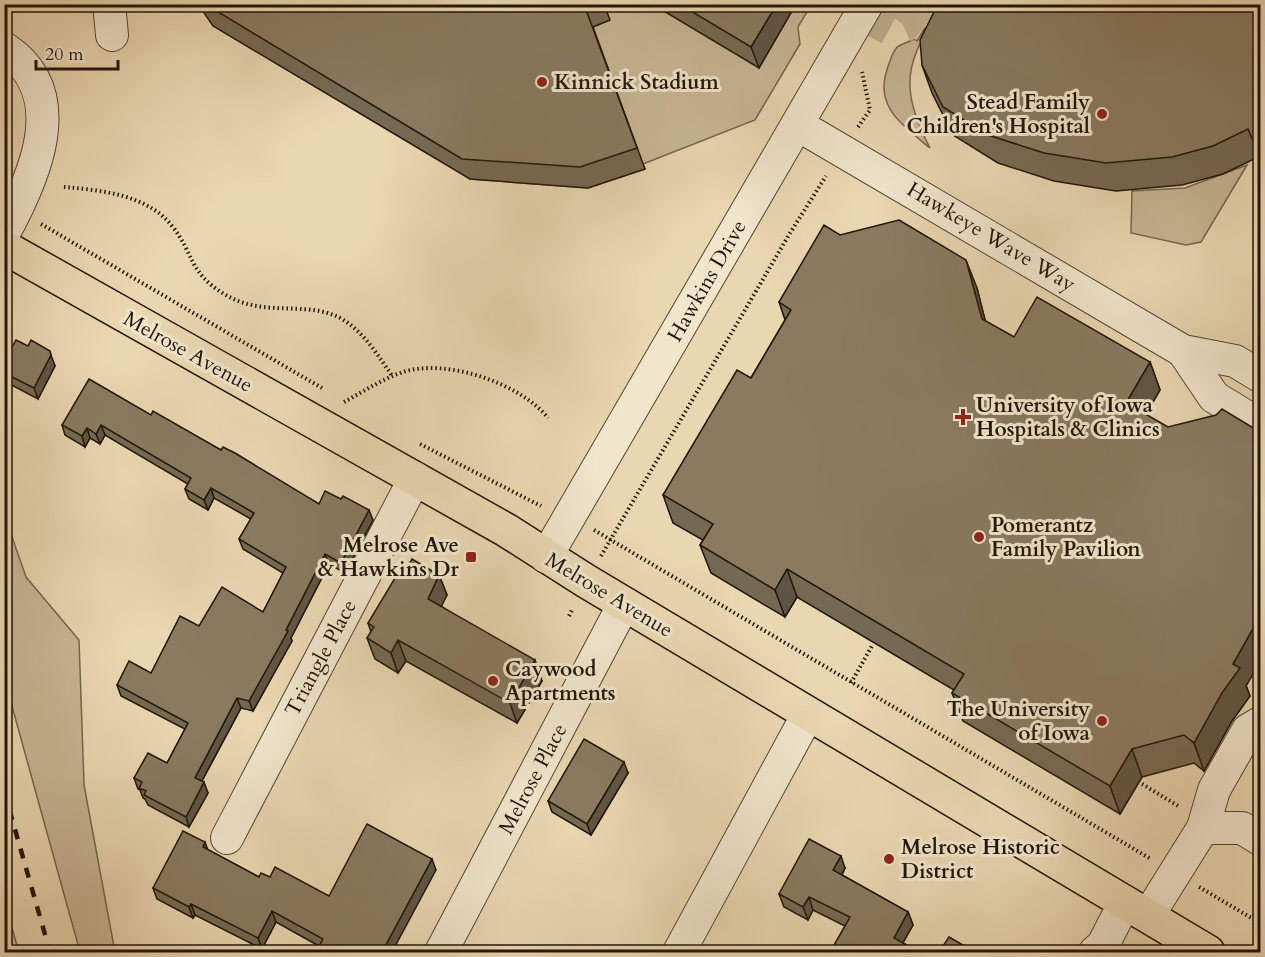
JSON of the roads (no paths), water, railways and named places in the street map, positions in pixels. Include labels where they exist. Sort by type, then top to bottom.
[{"type":"main road","name":"Melrose Avenue","points":[[4,247],[506,530],[624,604],[1208,952]]},
{"type":"street","points":[[109,4],[112,35]]},
{"type":"street","name":"Hawkins Drive","points":[[546,557],[867,4]]},
{"type":"street","points":[[4,48],[19,57],[32,76],[41,98],[42,125],[38,160],[27,192],[11,222]]},
{"type":"street","name":"Hawkeye Wave Way","points":[[798,124],[1183,351],[1235,361],[1260,376]]},
{"type":"street","name":"Hawkeye Wave Way","points":[[1183,351],[1214,397],[1260,425]]},
{"type":"street","name":"Triangle Place","points":[[227,838],[415,478]]},
{"type":"street","name":"Melrose Place","points":[[441,952],[624,604]]},
{"type":"street","points":[[679,952],[808,714]]},
{"type":"street","points":[[1095,952],[1136,909],[1176,873],[1194,819],[1214,790],[1248,730],[1260,723]]},
{"type":"street","points":[[1194,819],[1242,828],[1260,838]]},
{"type":"tunnel","points":[[861,14],[893,31],[905,26],[921,4]]},
{"type":"railway","points":[[4,791],[50,952]]},
{"type":"place","name":"Kinnick Stadium","points":[[542,82]]},
{"type":"place","name":"Stead Family Children's Hospital","points":[[1102,114]]},
{"type":"place","name":"University of Iowa Hospitals & Clinics","points":[[963,417]]},
{"type":"place","name":"Pomerantz Family Pavilion","points":[[979,537]]},
{"type":"place","name":"Melrose Ave & Hawkins Dr","points":[[471,557]]},
{"type":"place","name":"Caywood Apartments","points":[[493,681]]},
{"type":"place","name":"The University of Iowa","points":[[1102,721]]},
{"type":"place","name":"Melrose Historic District","points":[[889,859]]}]
